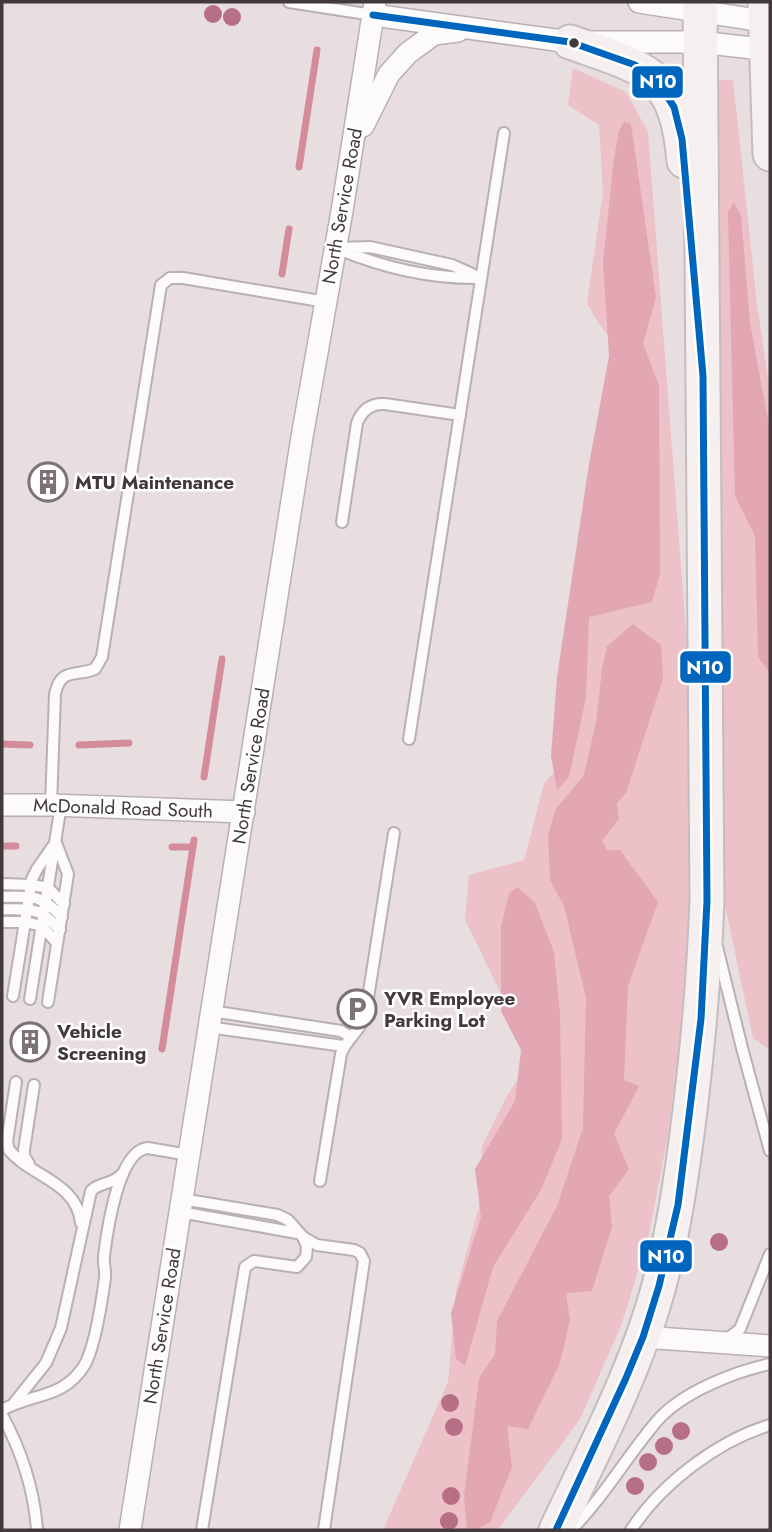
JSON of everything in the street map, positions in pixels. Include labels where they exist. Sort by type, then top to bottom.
[{"type":"main road","points":[[556,1530],[611,1413],[643,1337],[659,1286],[678,1205],[701,1019],[707,901],[700,19]]},
{"type":"main road","points":[[767,29],[770,153]]},
{"type":"main road","points":[[570,42],[643,70],[658,82],[674,107],[682,139],[704,376]]},
{"type":"street","points":[[639,2],[700,19],[767,29]]},
{"type":"street","points":[[374,8],[477,28],[570,42],[700,19],[767,29]]},
{"type":"street","name":"North Service Road","points":[[130,1530],[302,437],[353,147],[374,8]]},
{"type":"street","points":[[353,147],[389,74],[408,53],[434,34],[477,28]]},
{"type":"street","name":"McDonald Road South","points":[[2,805],[244,812]]},
{"type":"street","points":[[643,1337],[770,1346]]},
{"type":"lane","points":[[289,2],[374,8]]},
{"type":"lane","points":[[409,738],[504,133]]},
{"type":"lane","points":[[336,248],[367,261],[450,279],[481,278]]},
{"type":"lane","points":[[30,999],[56,840],[55,694],[61,678],[94,668],[102,657],[161,285],[170,278],[183,278],[326,302]]},
{"type":"lane","points":[[342,522],[357,423],[364,411],[375,404],[385,404],[460,415]]},
{"type":"lane","points":[[320,1181],[343,1046],[362,1026],[365,1017],[394,833]]},
{"type":"lane","points":[[13,996],[32,885],[37,869],[56,840]]},
{"type":"lane","points":[[48,1002],[68,874],[56,840]]},
{"type":"lane","points":[[2,884],[48,888],[64,904]]},
{"type":"lane","points":[[2,897],[46,900],[62,917]]},
{"type":"lane","points":[[707,901],[741,1048],[770,1151]]},
{"type":"lane","points":[[2,909],[27,909],[44,913],[60,930]]},
{"type":"lane","points":[[2,922],[25,922],[42,926],[57,943]]},
{"type":"lane","points":[[210,1019],[341,1031],[351,1037]]},
{"type":"lane","points":[[210,1019],[343,1046]]},
{"type":"lane","points":[[16,1082],[7,1150],[56,1183],[74,1200],[79,1208],[82,1233]]},
{"type":"lane","points":[[29,1166],[24,1150],[34,1085]]},
{"type":"lane","points":[[758,1107],[770,1104]]},
{"type":"lane","points":[[14,1403],[47,1363],[61,1328],[91,1191],[95,1187],[116,1181],[134,1154],[142,1149],[189,1155]]},
{"type":"lane","points":[[2,1410],[14,1403],[51,1394],[65,1386],[76,1376],[91,1352],[106,1275],[103,1259],[121,1175]]},
{"type":"lane","points":[[181,1205],[278,1215],[288,1220],[307,1246],[306,1257],[297,1267],[254,1261],[245,1267],[202,1530]]},
{"type":"lane","points":[[302,1236],[317,1245],[354,1250],[363,1256],[365,1261],[324,1530]]},
{"type":"lane","points":[[721,1342],[740,1329],[766,1278],[770,1254]]},
{"type":"lane","points":[[571,1530],[587,1514],[659,1418],[694,1392],[750,1368],[770,1364]]},
{"type":"lane","points":[[2,1415],[26,1467],[36,1509],[37,1530]]},
{"type":"lane","points":[[631,1530],[654,1498],[712,1453],[739,1436],[770,1425]]},
{"type":"shaded area","points":[[573,68],[626,92],[648,132],[695,750],[695,868],[668,1135],[648,1239],[621,1326],[580,1419],[498,1530],[383,1530],[448,1382],[456,1291],[480,1203],[482,1146],[507,1096],[525,1068],[525,1043],[465,920],[469,875],[524,860],[544,784],[558,767],[617,347],[587,303],[603,192],[599,125],[568,105]]},
{"type":"shaded area","points":[[717,80],[733,80],[757,304],[770,391],[770,1050],[753,1038],[723,896]]},
{"type":"shaded area","points":[[624,122],[631,124],[656,297],[643,344],[659,385],[660,574],[652,602],[589,617],[586,698],[569,777],[557,790],[551,756],[557,677],[589,464],[609,356],[603,263],[614,158],[619,130]]},
{"type":"shaded area","points":[[734,202],[741,216],[750,323],[770,431],[770,673],[758,657],[755,536],[735,496],[728,212]]},
{"type":"shaded area","points":[[633,624],[661,645],[663,679],[626,793],[617,803],[619,819],[602,841],[607,850],[620,850],[658,902],[628,986],[624,1080],[639,1086],[614,1134],[629,1169],[609,1196],[612,1227],[592,1291],[566,1293],[570,1320],[560,1363],[528,1429],[507,1426],[512,1467],[490,1522],[476,1530],[467,1530],[464,1497],[479,1378],[495,1354],[497,1321],[557,1206],[583,1128],[586,998],[564,906],[550,880],[548,835],[556,809],[584,775],[596,722],[607,646]]},
{"type":"shaded area","points":[[518,887],[535,903],[554,952],[560,1014],[562,1139],[541,1190],[493,1267],[465,1366],[456,1359],[451,1313],[481,1217],[475,1169],[515,1101],[521,1050],[501,1011],[501,926],[509,893]]},
{"type":"waterway","points":[[299,167],[317,50]]},
{"type":"waterway","points":[[282,274],[289,229]]},
{"type":"waterway","points":[[204,777],[222,659]]},
{"type":"waterway","points":[[79,745],[129,743]]},
{"type":"waterway","points":[[2,744],[30,745]]},
{"type":"waterway","points":[[162,1049],[194,840]]},
{"type":"waterway","points":[[2,846],[16,846]]},
{"type":"waterway","points":[[172,847],[193,847]]},
{"type":"transit line","name":"N10","points":[[373,15],[570,42],[635,65],[658,82],[674,107],[682,139],[703,376],[707,901],[701,1019],[678,1205],[659,1286],[643,1337],[626,1378],[556,1530]]},
{"type":"place","name":"MTU Maintenance","points":[[48,482]]},
{"type":"place","name":"YVR Employee Parking Lot","points":[[357,1009]]},
{"type":"place","name":"Vehicle Screening","points":[[30,1042]]}]
